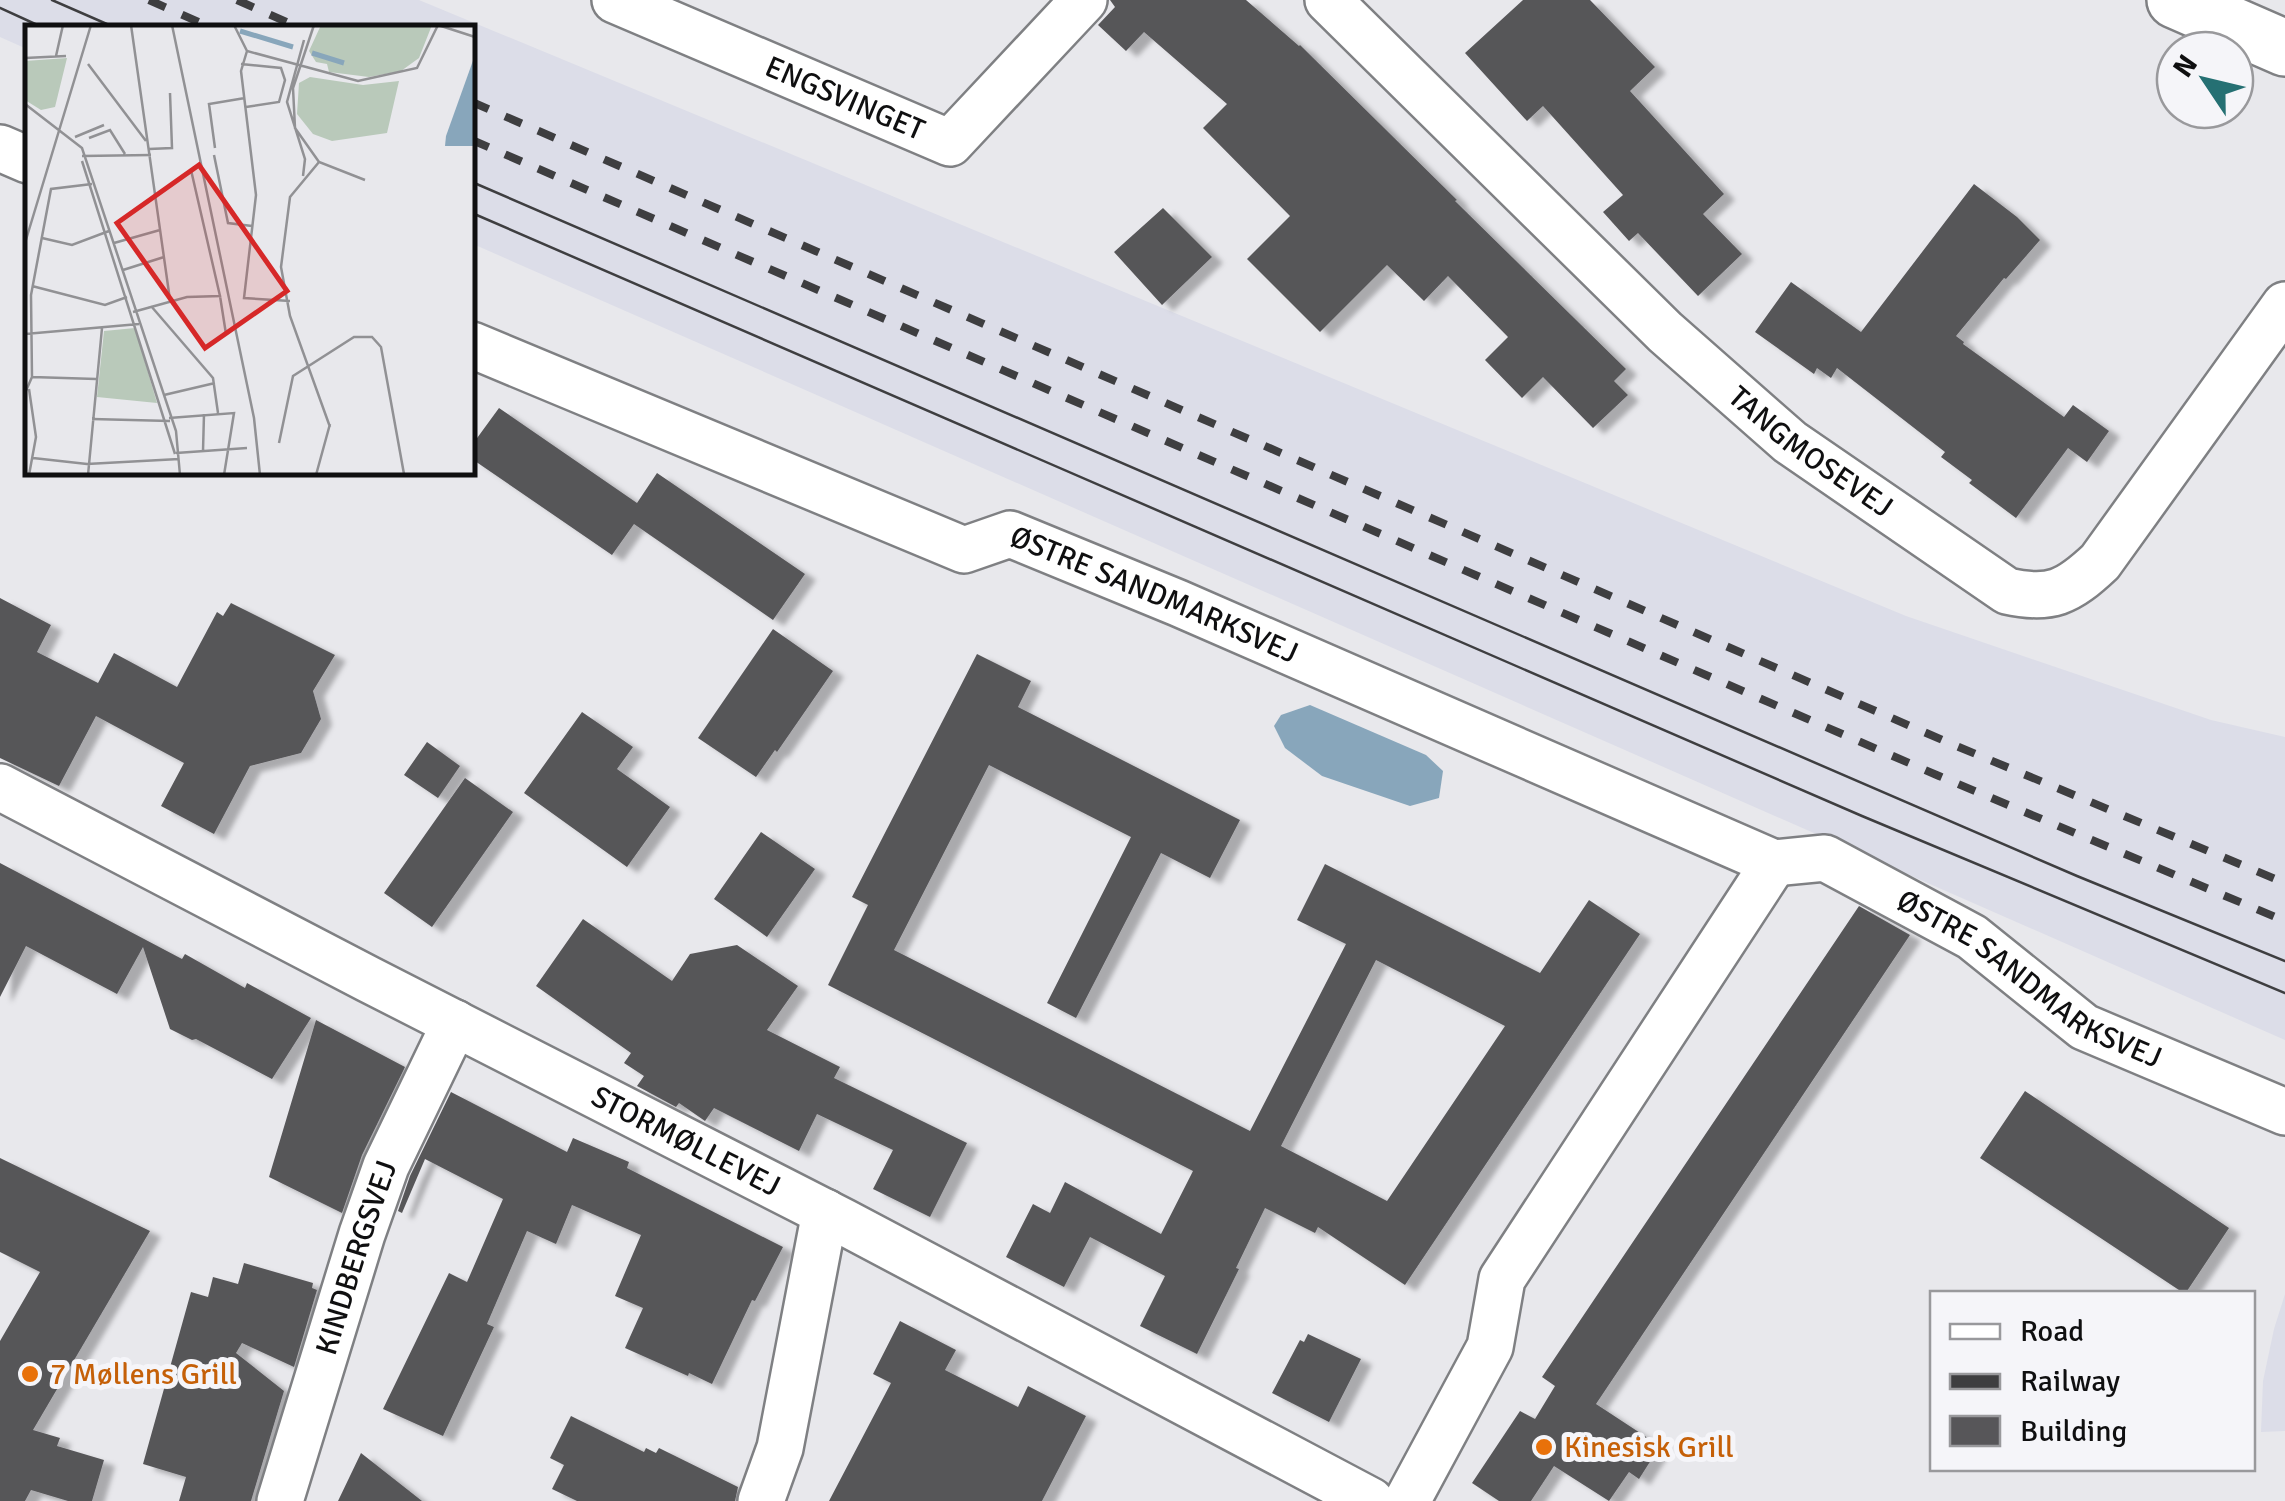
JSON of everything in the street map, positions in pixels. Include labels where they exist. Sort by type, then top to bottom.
[{"type":"street","name":"ENGSVINGET","points":[[615,0],[950,143],[1084,0]]},
{"type":"street","name":"TANGMOSEVEJ","points":[[1328,0],[1665,332],[1790,442],[2007,591],[2040,596],[2059,591],[2100,562],[2285,305]]},
{"type":"street","points":[[2175,0],[2285,48]]},
{"type":"street","points":[[0,148],[25,159]]},
{"type":"street","name":"ØSTRE SANDMARKSVEJ","points":[[475,347],[964,550],[1010,534],[1178,603],[1774,863],[1826,858],[1972,937],[2084,1027],[2285,1112]]},
{"type":"street","name":"STORMØLLEVEJ","points":[[0,787],[825,1212],[1371,1501]]},
{"type":"street","points":[[1407,1501],[1490,1347],[1502,1279],[1774,863]]},
{"type":"street","name":"KINDBERGSVEJ","points":[[280,1501],[386,1166],[455,1023]]},
{"type":"street","points":[[761,1501],[780,1448],[825,1212]]},
{"type":"shaded area","points":[[0,0],[419,0],[1906,616],[2211,720],[2285,737],[2285,1040],[475,245],[475,25],[25,25],[25,48],[0,37]]},
{"type":"shaded area","points":[[2285,1294],[2285,1431],[2261,1432],[2263,1381]]},
{"type":"water","points":[[1310,705],[1426,755],[1443,771],[1439,798],[1410,806],[1322,776],[1285,748],[1274,726],[1281,715]]},
{"type":"building","points":[[1110,0],[1246,0],[1300,45],[1626,369],[1614,381],[1628,395],[1593,428],[1543,377],[1522,398],[1485,360],[1508,337],[1448,276],[1424,301],[1387,265],[1320,332],[1247,259],[1290,216],[1203,128],[1227,104],[1144,32],[1126,51],[1098,25],[1115,7]]},
{"type":"building","points":[[1523,0],[1590,0],[1655,67],[1630,91],[1724,194],[1703,214],[1742,254],[1698,296],[1638,233],[1629,241],[1603,212],[1623,195],[1543,106],[1527,121],[1465,53]]},
{"type":"building","points":[[1974,184],[2040,240],[1956,336],[2064,417],[2073,405],[2109,431],[2087,462],[2068,448],[2016,518],[1941,457],[1945,452],[1837,368],[1831,378],[1817,368],[1814,374],[1755,332],[1791,282],[1861,332]]},
{"type":"building","points":[[1163,208],[1212,257],[1162,305],[1114,252]]},
{"type":"building","points":[[499,408],[637,503],[657,473],[805,574],[773,620],[634,524],[612,555],[475,461],[475,441]]},
{"type":"building","points":[[0,598],[51,625],[37,652],[98,683],[114,653],[177,687],[217,612],[223,616],[231,603],[335,655],[313,691],[321,719],[301,753],[250,766],[214,834],[161,806],[184,763],[96,716],[59,786],[0,758]]},
{"type":"building","points":[[773,629],[833,671],[756,777],[698,738]]},
{"type":"building","points":[[977,654],[1031,681],[1018,707],[1240,820],[1210,878],[1161,853],[1076,1018],[1047,1003],[1131,837],[989,765],[894,950],[1250,1131],[1346,944],[1297,920],[1325,864],[1540,973],[1589,900],[1640,934],[1405,1285],[1318,1227],[1315,1233],[1265,1208],[1197,1354],[1140,1326],[1165,1276],[1090,1237],[1064,1287],[1006,1257],[1033,1204],[1050,1213],[1065,1182],[1161,1234],[1193,1171],[828,985],[868,905],[852,897]],"holes":[[[1376,960],[1505,1026],[1387,1201],[1281,1146]]]},
{"type":"building","points":[[582,712],[633,747],[617,769],[670,807],[627,867],[524,793]]},
{"type":"building","points":[[427,742],[460,766],[438,798],[404,775]]},
{"type":"building","points":[[465,778],[513,812],[432,927],[384,893]]},
{"type":"building","points":[[761,832],[815,869],[767,937],[714,899]]},
{"type":"building","points":[[0,863],[182,959],[185,954],[245,988],[247,983],[311,1018],[272,1079],[170,1029],[143,947],[117,994],[26,946],[0,997]]},
{"type":"building","points":[[1859,906],[1910,935],[1596,1404],[1660,1446],[1639,1479],[1629,1472],[1609,1501],[1554,1466],[1531,1501],[1499,1501],[1472,1483],[1520,1411],[1535,1419],[1555,1386],[1542,1377]]},
{"type":"building","points":[[583,919],[672,981],[690,954],[737,945],[798,986],[767,1030],[840,1067],[834,1078],[967,1143],[930,1217],[873,1189],[893,1150],[817,1114],[799,1151],[714,1108],[705,1121],[679,1103],[676,1107],[637,1086],[644,1076],[624,1063],[631,1053],[536,986]]},
{"type":"building","points":[[316,1020],[405,1067],[362,1155],[342,1213],[269,1177]]},
{"type":"building","points":[[2025,1091],[2229,1228],[2187,1291],[2180,1291],[1980,1158]]},
{"type":"building","points":[[451,1092],[567,1152],[573,1138],[629,1162],[627,1168],[783,1247],[755,1301],[752,1300],[712,1384],[625,1348],[643,1308],[615,1296],[641,1235],[572,1205],[556,1244],[527,1231],[487,1324],[494,1327],[443,1436],[383,1409],[449,1273],[467,1282],[503,1199],[425,1159],[402,1213],[398,1211],[410,1176]]},
{"type":"building","points":[[0,1158],[150,1231],[33,1430],[60,1438],[57,1446],[104,1460],[92,1501],[68,1501],[31,1490],[25,1501],[0,1501],[0,1341],[40,1272],[0,1252]]},
{"type":"building","points":[[244,1263],[313,1283],[312,1288],[317,1290],[294,1367],[242,1343],[236,1353],[284,1391],[251,1501],[179,1501],[186,1477],[143,1464],[191,1292],[208,1297],[213,1277],[238,1284]]},
{"type":"building","points":[[900,1321],[956,1350],[945,1370],[1018,1407],[1028,1386],[1086,1416],[1042,1501],[829,1501],[891,1383],[873,1374]]},
{"type":"building","points":[[1308,1334],[1361,1359],[1329,1422],[1272,1393],[1300,1340],[1304,1342]]},
{"type":"building","points":[[571,1416],[644,1452],[646,1448],[656,1453],[659,1448],[738,1487],[735,1501],[577,1501],[552,1489],[564,1465],[550,1458]]},
{"type":"building","points":[[361,1453],[422,1501],[338,1501]]},
{"type":"tram line","points":[[52,0],[109,25]]},
{"type":"tram line","points":[[0,8],[37,25]]},
{"type":"tram line","points":[[475,183],[2077,876],[2285,961]]},
{"type":"tram line","points":[[475,214],[1862,816],[2285,993]]},
{"type":"railway","points":[[149,0],[205,25]]},
{"type":"railway","points":[[237,0],[293,25]]},
{"type":"railway","points":[[475,103],[1954,745],[2285,883]]},
{"type":"railway","points":[[475,141],[1939,776],[2285,921]]},
{"type":"place","name":"7 Møllens Grill","points":[[30,1374]]},
{"type":"place","name":"Kinesisk Grill","points":[[1544,1447]]}]
